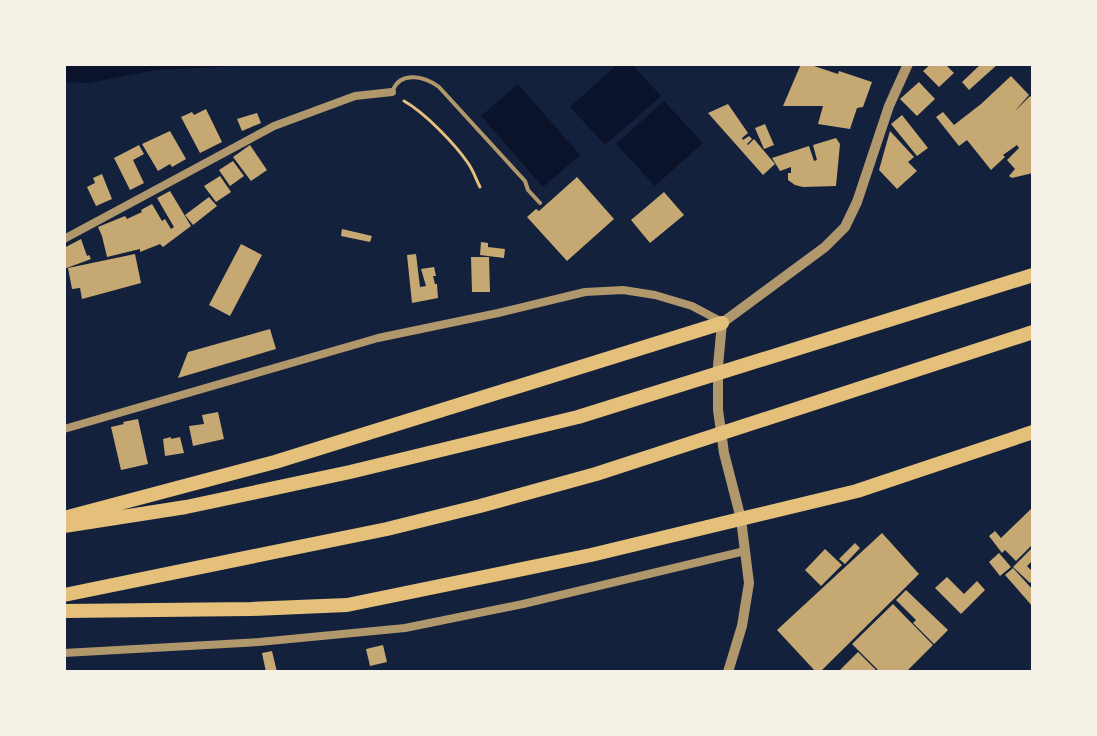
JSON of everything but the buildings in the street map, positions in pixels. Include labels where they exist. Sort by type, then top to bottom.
[{"type":"highway","points":[[64,526],[186,507],[350,472],[578,417],[1033,275]]},
{"type":"highway","points":[[64,518],[275,462],[722,323]]},
{"type":"highway","points":[[64,595],[387,529],[480,506],[596,474],[1033,332]]},
{"type":"highway","points":[[64,611],[347,605],[591,555],[857,491],[1033,432]]},
{"type":"street","points":[[728,672],[742,626],[749,583],[741,519],[724,453],[718,410],[722,323],[825,247],[845,227],[857,202],[889,106],[908,64]]},
{"type":"street","points":[[64,239],[274,126],[355,96],[392,92]]},
{"type":"street","points":[[64,429],[378,338],[585,292],[623,290],[664,297],[692,306],[722,323]]},
{"type":"street","points":[[64,653],[259,642],[405,628],[523,604],[745,551]]},
{"type":"lane","points":[[392,92],[396,83],[406,77],[429,80],[439,87],[525,181],[528,190],[540,203]]},
{"type":"path","points":[[392,92],[430,120],[469,164],[480,187]]},
{"type":"water","points":[[64,64],[351,64],[156,70],[89,83],[64,82]]},
{"type":"water","points":[[618,64],[632,64],[661,96],[605,145],[570,107]]},
{"type":"water","points":[[518,84],[580,155],[543,187],[481,116]]},
{"type":"water","points":[[664,101],[703,143],[655,186],[616,144]]}]
